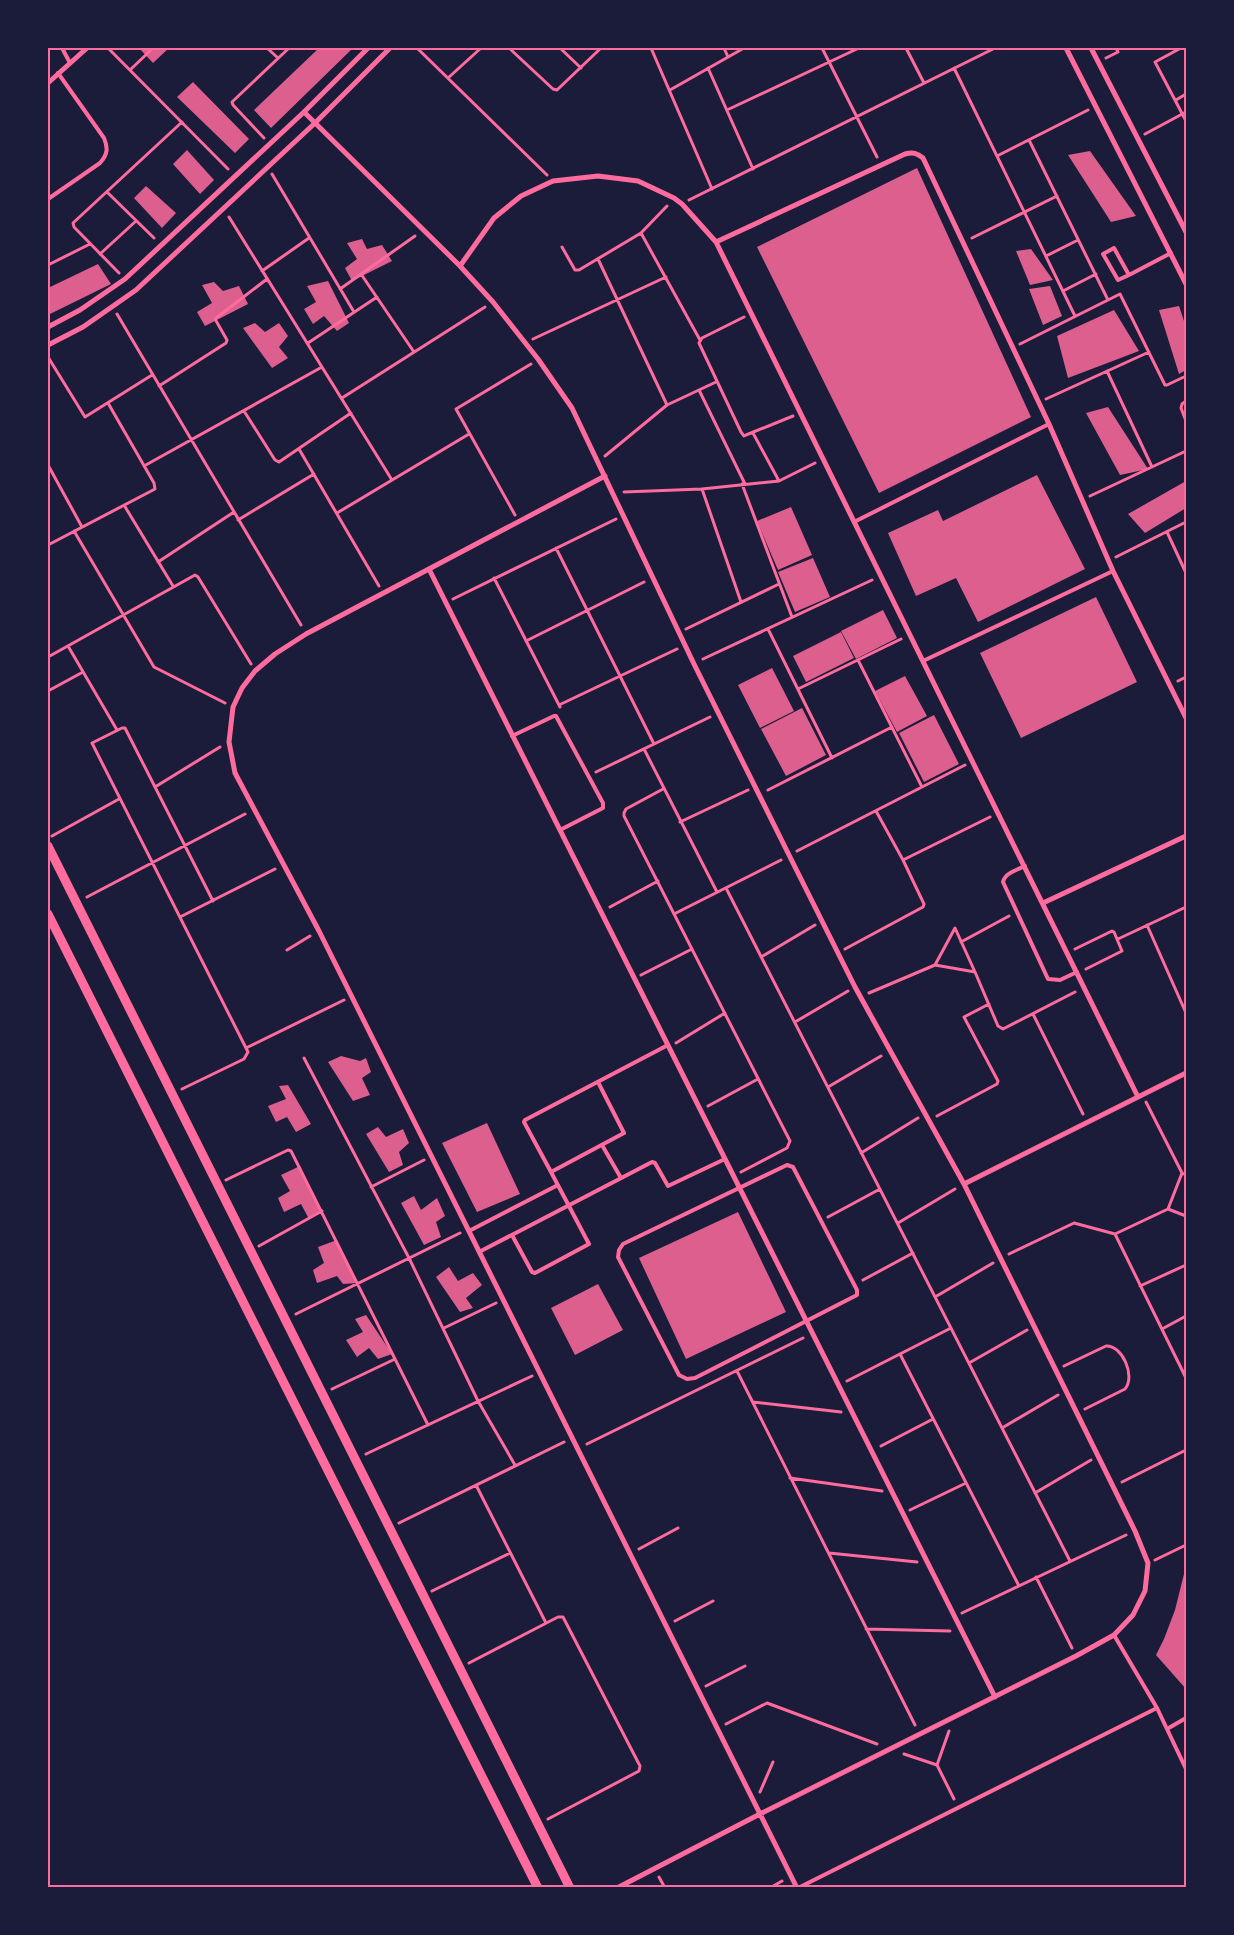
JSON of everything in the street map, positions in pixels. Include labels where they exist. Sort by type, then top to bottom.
[{"type":"street","points":[[48,83],[87,48]]},
{"type":"street","points":[[48,327],[80,310],[125,279],[304,112],[368,48]]},
{"type":"street","points":[[48,344],[83,326],[136,290],[268,168],[390,48]]},
{"type":"street","points":[[1066,48],[1186,284]]},
{"type":"street","points":[[1092,48],[1186,232]]},
{"type":"street","points":[[304,112],[460,266],[493,302],[538,359],[572,408],[694,664],[789,856],[860,997],[964,1184],[1114,1486],[1148,1563],[1145,1591],[1133,1615],[1114,1635],[617,1888]]},
{"type":"street","points":[[716,242],[912,153],[918,154],[923,158],[1039,402],[1113,571],[1186,718]]},
{"type":"street","points":[[460,266],[494,218],[521,196],[553,181],[598,176],[638,181],[674,198],[682,204],[716,242],[1067,953],[1141,1096]]},
{"type":"street","points":[[605,476],[306,634],[275,654],[255,670],[242,688],[233,707],[229,742],[236,774],[319,931],[754,1804],[798,1888]]},
{"type":"street","points":[[429,569],[995,1697]]},
{"type":"street","points":[[1043,903],[1186,836]]},
{"type":"street","points":[[48,846],[570,1888]]},
{"type":"street","points":[[48,914],[538,1888]]},
{"type":"street","points":[[964,1184],[1186,1073]]},
{"type":"lane","points":[[62,48],[70,63]]},
{"type":"lane","points":[[48,199],[100,162],[106,155],[107,146],[104,138],[58,73]]},
{"type":"lane","points":[[1129,275],[1114,248],[1103,254],[1118,280],[1129,275],[1171,253]]},
{"type":"lane","points":[[854,522],[1049,424]]},
{"type":"lane","points":[[923,661],[1113,571]]},
{"type":"lane","points":[[512,736],[556,716],[603,803],[603,808],[560,830]]},
{"type":"lane","points":[[1024,866],[1009,874],[1004,878],[1003,882],[1048,979],[1060,980],[1077,972]]},
{"type":"lane","points":[[512,1235],[532,1272],[589,1244],[525,1124],[525,1120],[668,1046]]},
{"type":"lane","points":[[551,1172],[625,1132],[598,1082]]},
{"type":"lane","points":[[602,1145],[621,1178]]},
{"type":"lane","points":[[479,1252],[653,1162],[668,1186],[725,1159]]},
{"type":"lane","points":[[790,1165],[821,1221],[858,1293],[854,1297],[695,1378],[687,1379],[679,1375],[618,1258],[618,1250],[623,1244],[739,1187],[790,1165]]},
{"type":"lane","points":[[468,1230],[558,1185]]},
{"type":"lane","points":[[1114,1635],[1157,1708],[1186,1769]]},
{"type":"lane","points":[[798,1888],[1157,1708]]},
{"type":"lane","points":[[1167,1729],[1186,1718]]},
{"type":"path","points":[[108,48],[236,176]]},
{"type":"path","points":[[130,70],[153,48]]},
{"type":"path","points":[[267,48],[278,58]]},
{"type":"path","points":[[270,144],[232,102],[289,48]]},
{"type":"path","points":[[417,48],[553,181]]},
{"type":"path","points":[[448,78],[481,48]]},
{"type":"path","points":[[509,48],[555,90],[559,89],[602,48]]},
{"type":"path","points":[[560,48],[580,68]]},
{"type":"path","points":[[651,48],[712,189]]},
{"type":"path","points":[[724,48],[728,56]]},
{"type":"path","points":[[670,90],[744,48]]},
{"type":"path","points":[[822,48],[881,166]]},
{"type":"path","points":[[727,110],[859,48]]},
{"type":"path","points":[[906,48],[924,83]]},
{"type":"path","points":[[981,48],[984,54]]},
{"type":"path","points":[[682,204],[995,48]]},
{"type":"path","points":[[1181,48],[1155,62],[1185,113],[1186,121]]},
{"type":"path","points":[[708,68],[752,169]]},
{"type":"path","points":[[954,68],[1076,316]]},
{"type":"path","points":[[1176,100],[1186,94]]},
{"type":"path","points":[[997,156],[1096,106]]},
{"type":"path","points":[[1138,138],[1185,113]]},
{"type":"path","points":[[125,279],[74,227],[74,223],[182,122]]},
{"type":"path","points":[[1029,140],[1108,300]]},
{"type":"path","points":[[268,168],[354,312]]},
{"type":"path","points":[[107,192],[162,246]]},
{"type":"path","points":[[962,243],[1056,196]]},
{"type":"path","points":[[562,247],[576,270],[641,233],[674,198]]},
{"type":"path","points":[[223,209],[392,480]]},
{"type":"path","points":[[100,254],[136,221]]},
{"type":"path","points":[[340,289],[423,230]]},
{"type":"path","points":[[641,233],[700,340],[700,346],[716,382],[742,434],[753,433],[801,413]]},
{"type":"path","points":[[262,271],[309,238]]},
{"type":"path","points":[[1046,256],[1078,240]]},
{"type":"path","points":[[48,265],[90,244]]},
{"type":"path","points":[[598,259],[667,405]]},
{"type":"path","points":[[361,274],[414,352]]},
{"type":"path","points":[[1063,291],[1096,274]]},
{"type":"path","points":[[525,342],[666,277]]},
{"type":"path","points":[[160,386],[226,343],[227,340],[215,319],[267,279]]},
{"type":"path","points":[[1013,348],[1121,294],[1165,385],[1186,376]]},
{"type":"path","points":[[308,343],[377,297]]},
{"type":"path","points":[[342,398],[493,302]]},
{"type":"path","points":[[112,306],[306,634]]},
{"type":"path","points":[[700,340],[751,313]]},
{"type":"path","points":[[1039,402],[1149,352]]},
{"type":"path","points":[[48,357],[84,416],[152,375]]},
{"type":"path","points":[[519,522],[456,408],[538,359]]},
{"type":"path","points":[[144,466],[322,367]]},
{"type":"path","points":[[1107,371],[1152,467]]},
{"type":"path","points":[[598,462],[667,405],[716,382]]},
{"type":"path","points":[[700,390],[744,484],[792,617]]},
{"type":"path","points":[[1186,401],[1182,404],[1181,408],[1186,420]]},
{"type":"path","points":[[48,545],[154,489],[154,483],[108,403]]},
{"type":"path","points":[[244,411],[276,461],[280,461],[299,449],[351,413]]},
{"type":"path","points":[[753,433],[779,481]]},
{"type":"path","points":[[337,513],[470,434]]},
{"type":"path","points":[[299,449],[383,593]]},
{"type":"path","points":[[1082,500],[1186,452]]},
{"type":"path","points":[[613,493],[702,489],[779,481],[824,459]]},
{"type":"path","points":[[48,465],[82,527]]},
{"type":"path","points":[[238,520],[314,474]]},
{"type":"path","points":[[702,489],[741,602]]},
{"type":"path","points":[[124,506],[173,587]]},
{"type":"path","points":[[158,562],[234,512]]},
{"type":"path","points":[[446,602],[623,515]]},
{"type":"path","points":[[1109,561],[1186,522]]},
{"type":"path","points":[[74,531],[154,667],[233,707]]},
{"type":"path","points":[[1167,532],[1186,573]]},
{"type":"path","points":[[556,548],[654,744]]},
{"type":"path","points":[[48,657],[197,575],[255,670]]},
{"type":"path","points":[[694,664],[881,575]]},
{"type":"path","points":[[526,641],[653,577]]},
{"type":"path","points":[[494,578],[563,713]]},
{"type":"path","points":[[679,633],[779,584]]},
{"type":"path","points":[[768,628],[832,758]]},
{"type":"path","points":[[798,689],[910,634]]},
{"type":"path","points":[[558,705],[685,645]]},
{"type":"path","points":[[68,646],[117,730]]},
{"type":"path","points":[[858,660],[922,787]]},
{"type":"path","points":[[48,691],[83,672]]},
{"type":"path","points":[[592,770],[596,772],[718,713]]},
{"type":"path","points":[[171,1094],[244,1059],[248,1052],[91,744],[124,727],[127,729],[213,901]]},
{"type":"path","points":[[759,794],[892,728]]},
{"type":"path","points":[[155,787],[229,742]]},
{"type":"path","points":[[644,749],[716,892]]},
{"type":"path","points":[[674,914],[973,761]]},
{"type":"path","points":[[680,822],[755,786]]},
{"type":"path","points":[[664,788],[626,809],[624,813],[790,1144],[787,1148],[733,1176]]},
{"type":"path","points":[[48,838],[119,799]]},
{"type":"path","points":[[76,903],[254,809]]},
{"type":"path","points":[[838,953],[923,907],[924,903],[903,860],[876,811]]},
{"type":"path","points":[[903,860],[998,813]]},
{"type":"path","points":[[180,918],[284,864]]},
{"type":"path","points":[[601,912],[658,881]]},
{"type":"path","points":[[726,888],[1070,1561]]},
{"type":"path","points":[[1118,940],[1186,906]]},
{"type":"path","points":[[961,942],[1017,912]]},
{"type":"path","points":[[761,957],[822,921]]},
{"type":"path","points":[[1147,925],[1186,1013]]},
{"type":"path","points":[[935,965],[955,928],[998,1026],[1003,1029],[1084,986]]},
{"type":"path","points":[[287,950],[319,931]]},
{"type":"path","points":[[1067,953],[1112,931],[1118,940],[1122,952],[1077,972]]},
{"type":"path","points":[[634,978],[692,948]]},
{"type":"path","points":[[860,997],[935,965],[975,972]]},
{"type":"path","points":[[795,1022],[855,987]]},
{"type":"path","points":[[246,1048],[352,997]]},
{"type":"path","points":[[929,1120],[997,1084],[998,1081],[964,1017],[989,1004]]},
{"type":"path","points":[[668,1046],[724,1013]]},
{"type":"path","points":[[1033,1014],[1087,1122]]},
{"type":"path","points":[[828,1087],[890,1050]]},
{"type":"path","points":[[304,1058],[409,1258],[478,1401],[515,1465]]},
{"type":"path","points":[[701,1110],[758,1079]]},
{"type":"path","points":[[1141,1096],[1182,1173],[1186,1175]]},
{"type":"path","points":[[861,1153],[926,1114]]},
{"type":"path","points":[[217,1185],[288,1150],[293,1153],[428,1425]]},
{"type":"path","points":[[371,1187],[431,1156]]},
{"type":"path","points":[[935,1297],[1001,1258],[1074,1222],[1115,1234],[1168,1209],[1182,1173]]},
{"type":"path","points":[[898,1223],[964,1184]]},
{"type":"path","points":[[821,1221],[880,1189]]},
{"type":"path","points":[[1168,1209],[1186,1216]]},
{"type":"path","points":[[250,1251],[322,1211]]},
{"type":"path","points":[[285,1320],[468,1230]]},
{"type":"path","points":[[1115,1234],[1186,1378]]},
{"type":"path","points":[[854,1285],[912,1252]]},
{"type":"path","points":[[1140,1286],[1186,1265]]},
{"type":"path","points":[[444,1328],[503,1300]]},
{"type":"path","points":[[1162,1329],[1186,1316]]},
{"type":"path","points":[[969,1363],[1034,1326]]},
{"type":"path","points":[[839,1385],[951,1328]]},
{"type":"path","points":[[577,1449],[813,1333]]},
{"type":"path","points":[[1056,1370],[1106,1346],[1116,1348],[1130,1374],[1129,1384],[1125,1389],[1077,1413]]},
{"type":"path","points":[[900,1354],[1019,1586]]},
{"type":"path","points":[[322,1394],[395,1359]]},
{"type":"path","points":[[737,1370],[919,1734]]},
{"type":"path","points":[[355,1460],[539,1373]]},
{"type":"path","points":[[1002,1428],[1066,1390]]},
{"type":"path","points":[[752,1402],[853,1414]]},
{"type":"path","points":[[872,1451],[933,1418]]},
{"type":"path","points":[[390,1528],[572,1438]]},
{"type":"path","points":[[1114,1486],[1186,1450]]},
{"type":"path","points":[[1035,1492],[1098,1455]]},
{"type":"path","points":[[790,1478],[892,1492]]},
{"type":"path","points":[[903,1514],[966,1482]]},
{"type":"path","points":[[476,1485],[546,1624]]},
{"type":"path","points":[[629,1554],[678,1528]]},
{"type":"path","points":[[954,1616],[1135,1531]]},
{"type":"path","points":[[1148,1563],[1186,1545]]},
{"type":"path","points":[[424,1596],[510,1553]]},
{"type":"path","points":[[828,1553],[928,1563]]},
{"type":"path","points":[[1036,1578],[1076,1656]]},
{"type":"path","points":[[666,1626],[713,1601]]},
{"type":"path","points":[[460,1667],[560,1616],[565,1619],[640,1768],[639,1771],[538,1824]]},
{"type":"path","points":[[866,1629],[962,1632]]},
{"type":"path","points":[[697,1690],[745,1666]]},
{"type":"path","points":[[717,1729],[767,1703],[937,1765],[959,1808]]},
{"type":"path","points":[[937,1765],[954,1716]]},
{"type":"path","points":[[754,1804],[773,1762]]},
{"type":"building","points":[[139,48],[169,48],[153,63]]},
{"type":"building","points":[[319,48],[353,48],[271,128],[254,110]]},
{"type":"building","points":[[193,82],[249,139],[235,153],[177,97]]},
{"type":"building","points":[[187,150],[214,180],[200,194],[173,164]]},
{"type":"building","points":[[1090,151],[1136,216],[1111,222],[1068,155]]},
{"type":"building","points":[[917,168],[1031,417],[879,493],[757,247]]},
{"type":"building","points":[[146,186],[176,213],[162,228],[134,198]]},
{"type":"building","points":[[362,239],[367,249],[382,245],[392,261],[352,281],[345,268],[357,259],[347,243]]},
{"type":"building","points":[[1031,249],[1053,280],[1030,285],[1016,251]]},
{"type":"building","points":[[98,264],[111,284],[48,315],[48,288]]},
{"type":"building","points":[[328,281],[349,323],[337,331],[324,316],[313,324],[304,309],[316,302],[307,286]]},
{"type":"building","points":[[214,282],[223,291],[239,286],[248,304],[205,326],[197,312],[212,303],[202,285]]},
{"type":"building","points":[[1050,286],[1062,316],[1043,325],[1029,289]]},
{"type":"building","points":[[1179,306],[1186,327],[1186,370],[1179,374],[1159,310]]},
{"type":"building","points":[[1114,310],[1139,351],[1068,378],[1057,336]]},
{"type":"building","points":[[255,323],[265,332],[279,323],[288,336],[279,347],[288,358],[272,368],[243,328]]},
{"type":"building","points":[[1108,407],[1148,469],[1120,475],[1086,413]]},
{"type":"building","points":[[1037,475],[1085,569],[978,622],[956,578],[916,596],[888,533],[938,510],[943,521]]},
{"type":"building","points":[[1186,481],[1186,508],[1145,533],[1128,514]]},
{"type":"building","points":[[791,507],[812,555],[778,570],[757,521]]},
{"type":"building","points":[[813,558],[830,597],[795,612],[778,572]]},
{"type":"building","points":[[1096,597],[1137,682],[1021,738],[980,653]]},
{"type":"building","points":[[883,610],[897,638],[856,659],[841,631]]},
{"type":"building","points":[[841,632],[854,658],[806,682],[793,656]]},
{"type":"building","points":[[772,668],[794,711],[760,728],[738,685]]},
{"type":"building","points":[[905,676],[927,716],[897,732],[875,691]]},
{"type":"building","points":[[802,708],[826,755],[786,776],[761,729]]},
{"type":"building","points":[[934,715],[959,764],[924,782],[899,733]]},
{"type":"building","points":[[341,1056],[360,1061],[366,1058],[371,1072],[362,1078],[370,1095],[353,1101],[328,1062]]},
{"type":"building","points":[[288,1085],[311,1124],[296,1132],[287,1117],[276,1122],[268,1106],[286,1099],[279,1086]]},
{"type":"building","points":[[487,1123],[520,1194],[477,1212],[442,1143]]},
{"type":"building","points":[[378,1127],[386,1137],[403,1129],[409,1143],[399,1152],[403,1165],[389,1172],[366,1134]]},
{"type":"building","points":[[300,1166],[322,1211],[309,1219],[301,1204],[284,1212],[278,1198],[290,1191],[281,1175]]},
{"type":"building","points":[[414,1196],[421,1210],[437,1198],[445,1216],[436,1222],[441,1237],[424,1245],[401,1203]]},
{"type":"building","points":[[738,1212],[786,1312],[686,1359],[639,1258]]},
{"type":"building","points":[[337,1240],[358,1283],[343,1284],[337,1276],[317,1283],[313,1270],[324,1263],[318,1247]]},
{"type":"building","points":[[449,1267],[458,1281],[473,1273],[482,1285],[466,1298],[473,1308],[460,1312],[436,1277]]},
{"type":"building","points":[[598,1284],[623,1330],[575,1355],[551,1308]]},
{"type":"building","points":[[366,1315],[392,1354],[378,1359],[369,1348],[357,1357],[346,1340],[363,1332],[355,1319]]},
{"type":"building","points":[[1186,1566],[1186,1689],[1156,1655],[1175,1610]]}]
